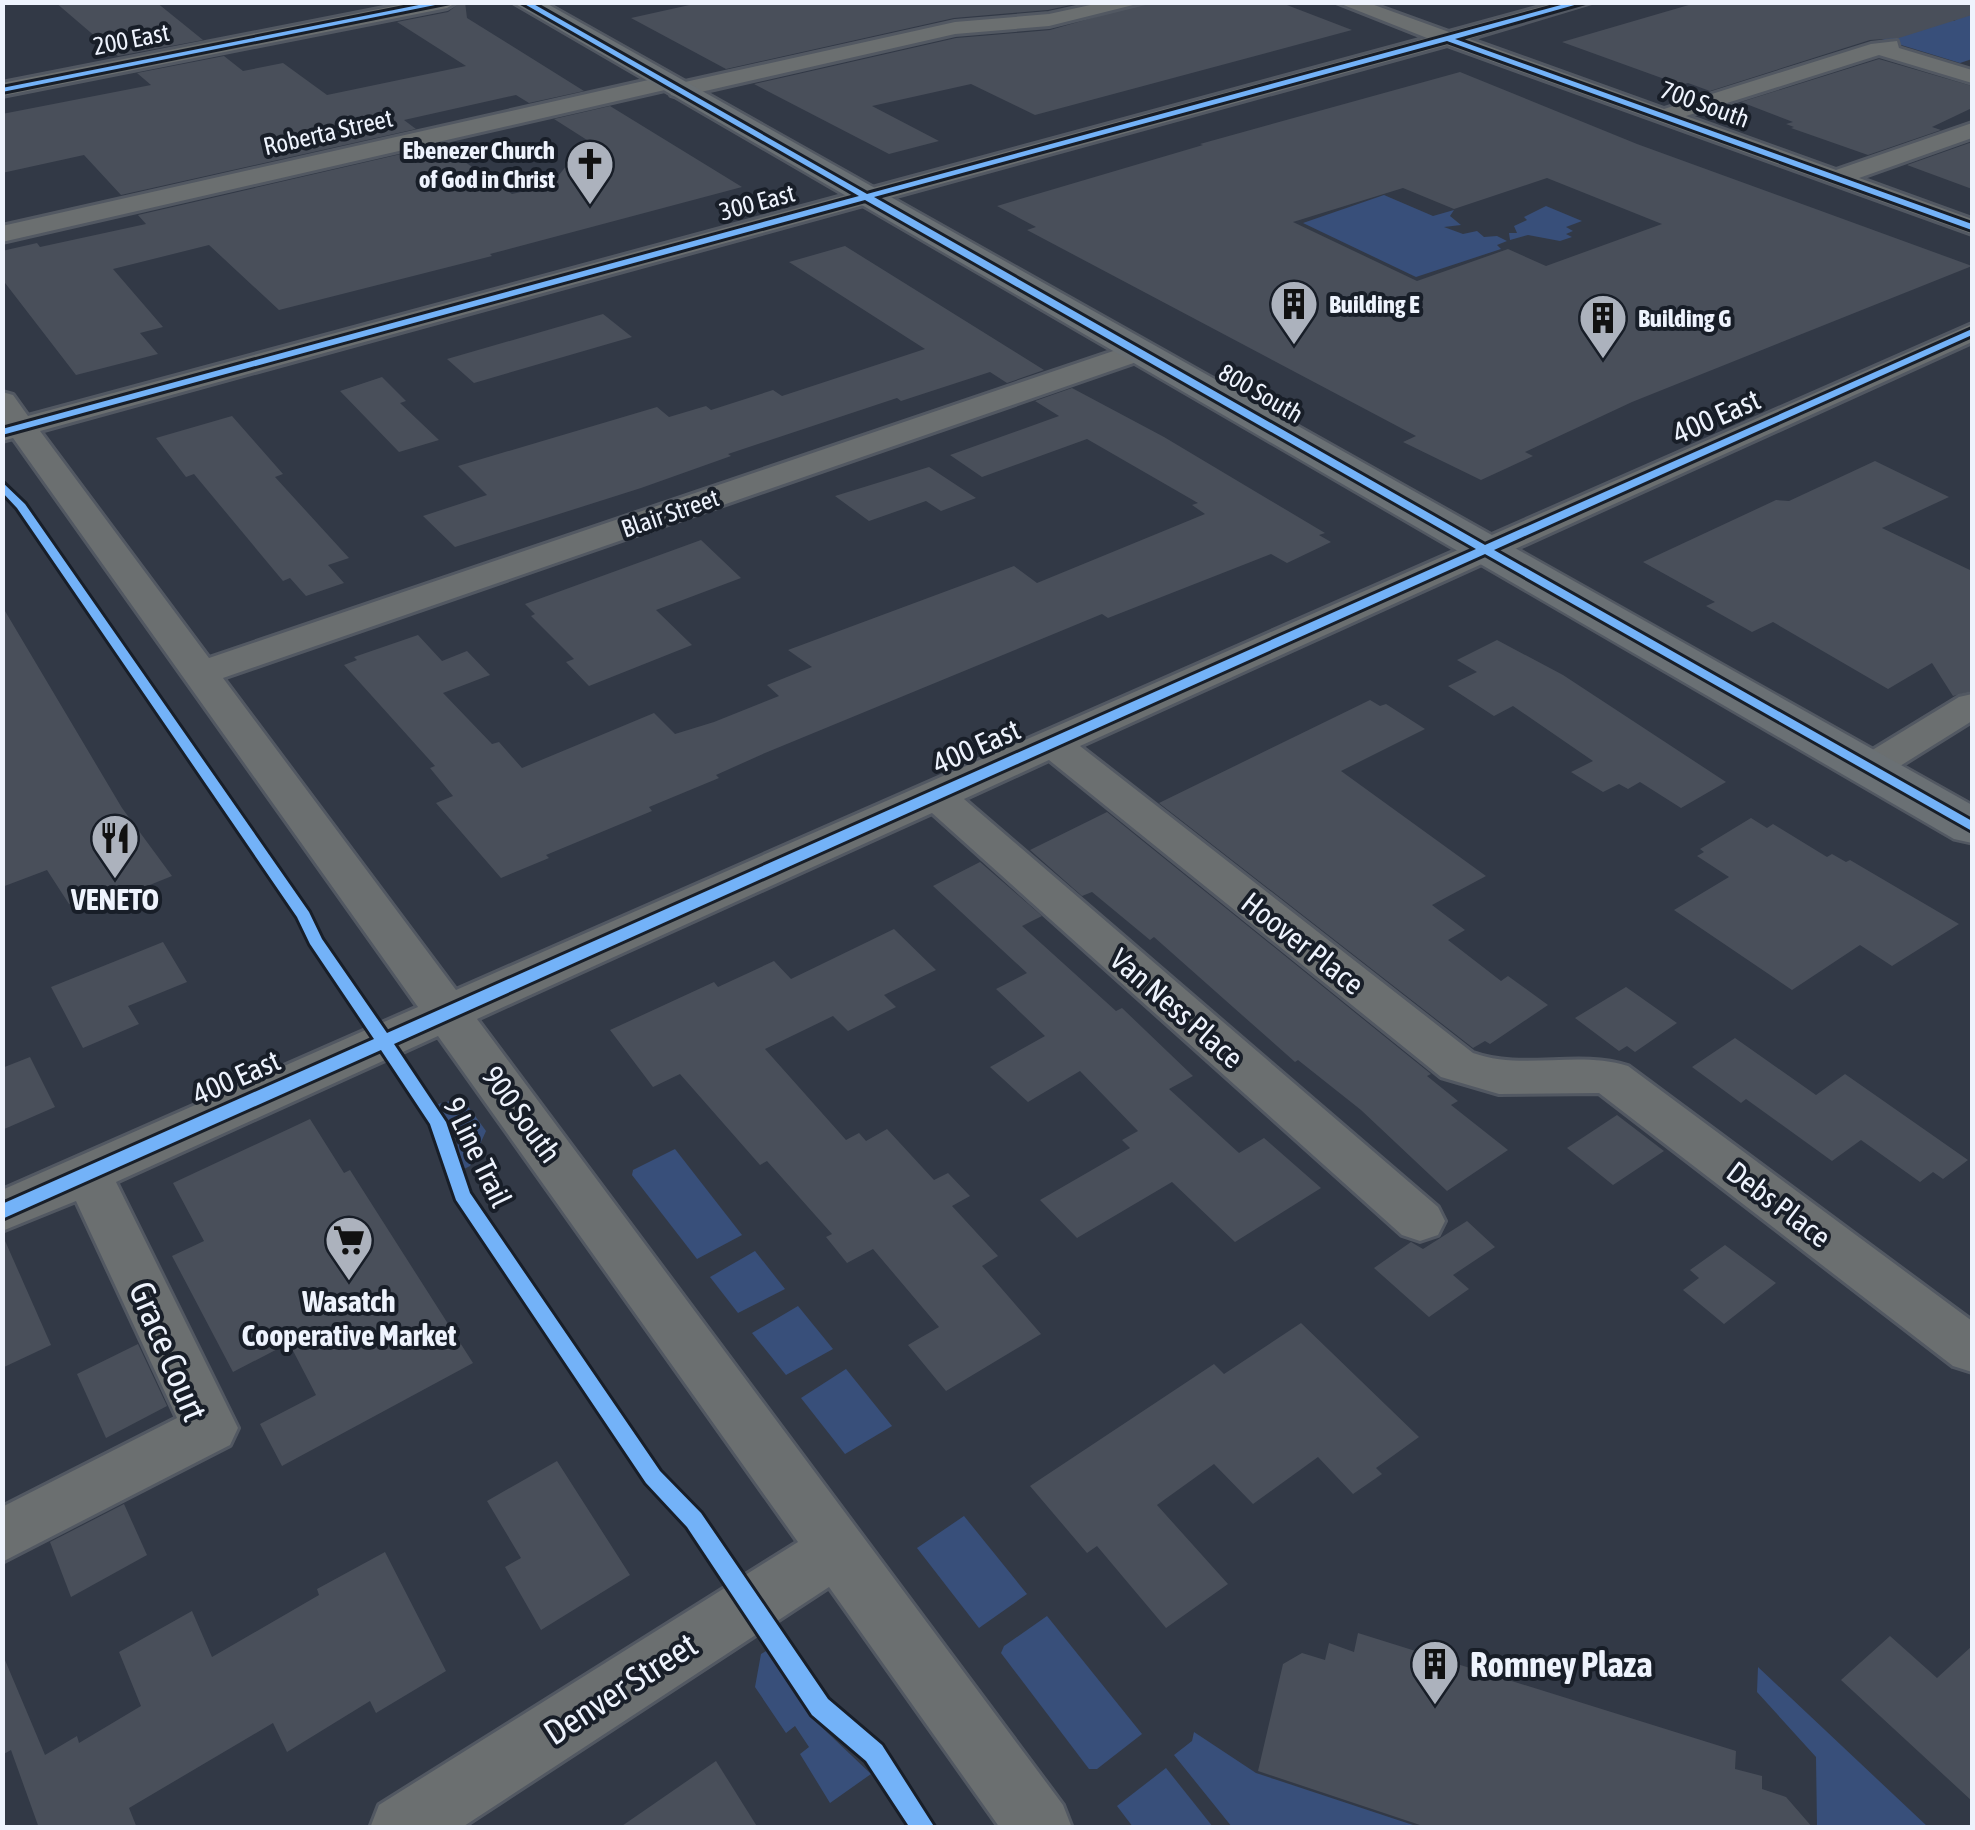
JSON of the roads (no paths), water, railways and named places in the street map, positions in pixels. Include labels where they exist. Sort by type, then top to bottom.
[{"type":"main road","name":"800 South","points":[[524,2],[1972,826]]},
{"type":"street","name":"200 East","points":[[2,90],[446,2]]},
{"type":"street","name":"Roberta Street","points":[[2,234],[940,30],[1049,20],[1135,2]]},
{"type":"street","name":"700 South","points":[[1346,2],[1972,227]]},
{"type":"street","name":"300 East","points":[[9,420],[868,198],[1582,2]]},
{"type":"street","points":[[1664,116],[1884,46],[1972,77]]},
{"type":"street","points":[[1837,178],[1972,130]]},
{"type":"street","name":"400 East","points":[[2,1212],[1972,332]]},
{"type":"street","name":"Blair Street","points":[[201,673],[1138,352]]},
{"type":"street","name":"900 South","points":[[9,420],[449,1011],[1040,1828]]},
{"type":"street","points":[[1870,768],[1972,705]]},
{"type":"street","name":"Hoover Place","points":[[1051,742],[1458,1065],[1481,1076],[1509,1080],[1579,1074]]},
{"type":"street","name":"Van Ness Place","points":[[934,794],[1420,1221]]},
{"type":"street","name":"Debs Place","points":[[1579,1074],[1612,1078],[1624,1086],[1972,1350]]},
{"type":"street","name":"Grace Court","points":[[2,1536],[210,1428],[88,1175]]},
{"type":"street","name":"Denver Street","points":[[402,1828],[838,1549]]},
{"type":"place","name":"Ebenezer Church of God in Christ","points":[[590,206]]},
{"type":"place","name":"Building E","points":[[1294,346]]},
{"type":"place","name":"Building G","points":[[1603,360]]},
{"type":"place","name":"VENETO","points":[[115,880]]},
{"type":"place","name":"Wasatch Cooperative Market","points":[[349,1282]]},
{"type":"place","name":"Romney Plaza","points":[[1435,1706]]}]
